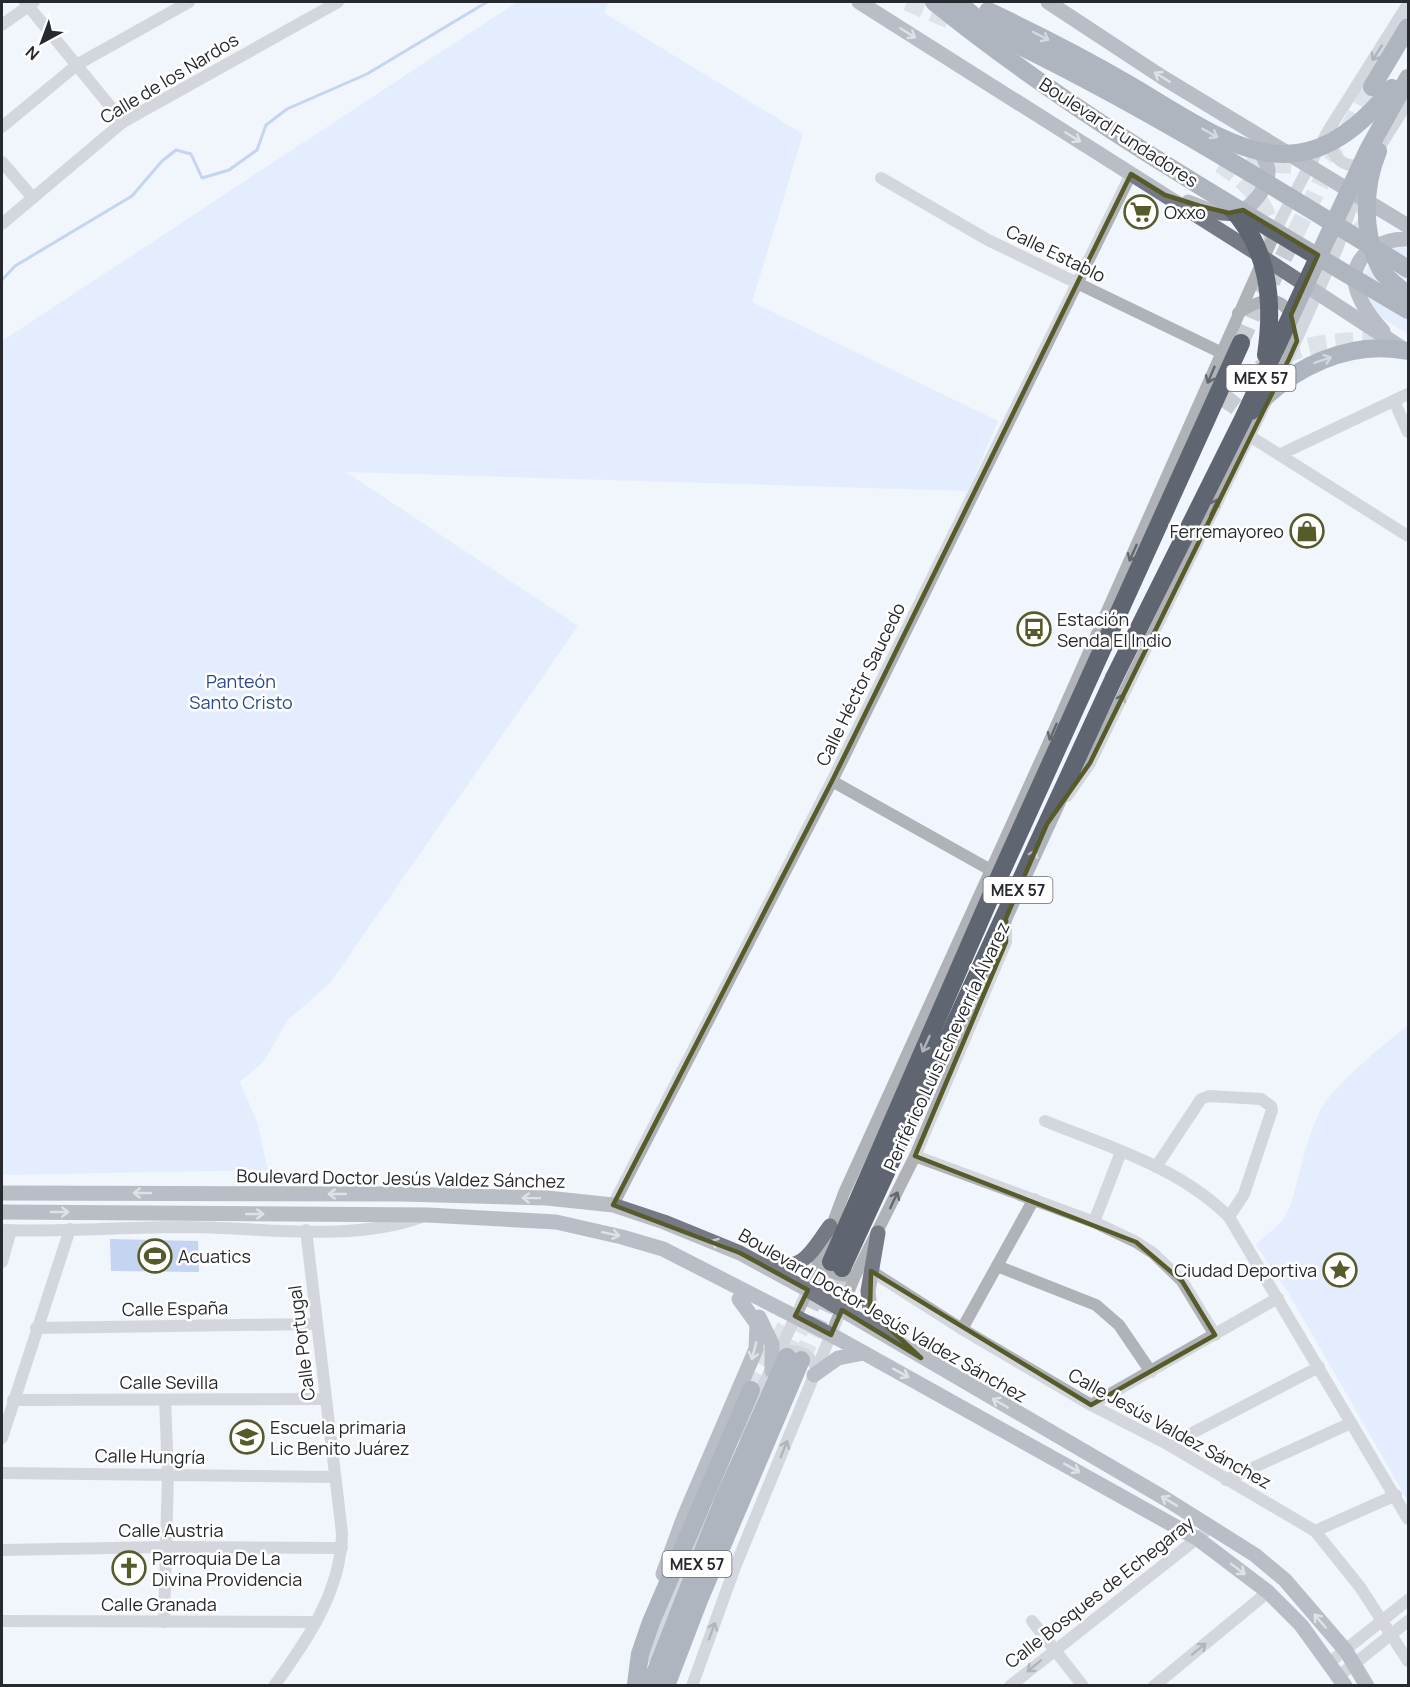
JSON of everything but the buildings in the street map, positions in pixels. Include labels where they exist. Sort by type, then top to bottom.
[{"type":"highway","name":"Boulevard Fundadores","points":[[927,2],[1092,81],[1408,269]]},
{"type":"highway","name":"Boulevard Fundadores","points":[[934,2],[1018,67],[1105,127],[1408,310]]},
{"type":"highway","points":[[958,2],[1080,102],[1193,177],[1221,198],[1235,213],[1248,230],[1265,269],[1271,312],[1262,377]]},
{"type":"highway","points":[[966,2],[1086,60],[1224,141],[1259,152],[1301,152],[1341,138],[1369,115],[1408,69]]},
{"type":"highway","points":[[1372,87],[1408,27]]},
{"type":"highway","name":"Periférico Luis Echeverría Álvarez","points":[[834,1264],[1006,918],[1114,678],[1246,427],[1262,377],[1368,150],[1408,78]]},
{"type":"highway","points":[[1408,92],[1375,158],[1368,185],[1367,211],[1370,238],[1382,272],[1408,296]]},
{"type":"highway","name":"Periférico Luis Echeverría Álvarez","points":[[834,1264],[837,1229],[995,873],[1156,533],[1240,344]]},
{"type":"highway","points":[[1246,427],[1292,375],[1315,362],[1365,349],[1403,349]]},
{"type":"highway","points":[[1156,533],[1185,495],[1224,409]]},
{"type":"highway","name":"MEX 57","points":[[648,1683],[682,1640],[799,1363]]},
{"type":"highway","name":"MEX 57","points":[[648,1683],[733,1477],[799,1363]]},
{"type":"highway","points":[[648,1683],[642,1649],[708,1485],[751,1390]]},
{"type":"highway","points":[[677,1686],[738,1531],[742,1499]]},
{"type":"highway","points":[[648,1683],[687,1565]]},
{"type":"main road","points":[[859,2],[1264,258],[1403,349]]},
{"type":"main road","points":[[1048,2],[1230,120],[1407,223]]},
{"type":"main road","points":[[1165,195],[1229,213],[1245,210],[1255,201],[1268,173],[1266,162],[1257,145],[1230,120]]},
{"type":"main road","points":[[1403,349],[1373,321],[1363,302],[1355,278],[1361,261],[1379,243],[1391,239],[1408,239]]},
{"type":"main road","name":"Boulevard Doctor Jesús Valdez Sánchez","points":[[2,1193],[402,1194],[547,1198],[613,1205],[691,1233],[759,1263],[808,1290],[1211,1526],[1256,1555],[1285,1580],[1346,1651],[1367,1686]]},
{"type":"main road","name":"Boulevard Doctor Jesús Valdez Sánchez","points":[[2,1212],[428,1215],[556,1222],[622,1236],[663,1249],[865,1353],[1198,1539],[1268,1592],[1301,1625],[1342,1681]]},
{"type":"main road","points":[[759,1263],[784,1267],[799,1265],[837,1229]]},
{"type":"main road","points":[[878,1233],[871,1271],[870,1310],[886,1329],[921,1358]]},
{"type":"main road","points":[[700,1268],[763,1320],[772,1344],[771,1371]]},
{"type":"main road","points":[[642,1649],[640,1640],[648,1609],[684,1517],[756,1349],[757,1324],[739,1299]]},
{"type":"main road","points":[[799,1363],[865,1353]]},
{"type":"street","points":[[2,127],[78,64],[189,2]]},
{"type":"street","name":"Calle de los Nardos","points":[[2,224],[123,122],[338,2]]},
{"type":"street","points":[[2,25],[29,3],[123,122]]},
{"type":"street","points":[[832,781],[995,873],[1237,313],[1284,211],[1328,131],[1408,4]]},
{"type":"street","points":[[1047,824],[1090,763],[1246,427],[1297,341],[1337,249],[1356,193],[1374,157],[1408,102]]},
{"type":"street","points":[[1328,131],[1334,155],[1342,163],[1358,166],[1374,157]]},
{"type":"street","points":[[2,162],[33,198]]},
{"type":"street","name":"Calle Héctor Saucedo","points":[[613,1205],[832,781],[1131,174]]},
{"type":"street","name":"Calle Establo","points":[[881,178],[988,240],[1220,352]]},
{"type":"street","points":[[1237,313],[1259,300],[1280,304],[1289,312],[1295,325],[1297,341]]},
{"type":"street","points":[[1281,454],[1408,394]]},
{"type":"street","points":[[1394,401],[1408,432]]},
{"type":"street","points":[[1246,427],[1281,454],[1408,536]]},
{"type":"street","points":[[692,1686],[735,1567],[799,1363],[795,1316],[808,1290],[834,1264],[878,1233],[915,1156],[1006,942],[1006,918]]},
{"type":"street","points":[[1156,1167],[1201,1099],[1209,1096],[1266,1101],[1272,1110],[1244,1194],[1229,1217]]},
{"type":"street","points":[[1045,1121],[1156,1167],[1202,1192],[1229,1217],[1396,1495],[1408,1519]]},
{"type":"street","points":[[1094,1222],[1121,1152]]},
{"type":"street","points":[[915,1156],[1094,1222],[1136,1242],[1168,1266],[1182,1281],[1215,1335]]},
{"type":"street","points":[[962,1329],[1034,1199]]},
{"type":"street","points":[[2,1262],[6,1230],[185,1227],[376,1229],[397,1226],[428,1215]]},
{"type":"street","points":[[2,1438],[70,1229]]},
{"type":"street","name":"Calle Portugal","points":[[274,1686],[316,1622],[337,1577],[342,1548],[306,1230]]},
{"type":"street","points":[[687,1565],[723,1474],[771,1371],[799,1363],[831,1335],[842,1310],[834,1264]]},
{"type":"street","points":[[997,1266],[1096,1305],[1119,1325],[1151,1372]]},
{"type":"street","name":"Calle Jesús Valdez Sánchez","points":[[871,1271],[962,1329],[1091,1405],[1169,1445],[1315,1531],[1383,1622],[1408,1661]]},
{"type":"street","points":[[1091,1405],[1278,1298]]},
{"type":"street","name":"Calle España","points":[[36,1328],[315,1324]]},
{"type":"street","points":[[1169,1445],[1319,1367]]},
{"type":"street","name":"Calle Sevilla","points":[[14,1400],[325,1399]]},
{"type":"street","points":[[164,1622],[168,1473],[165,1400]]},
{"type":"street","points":[[1226,1480],[1351,1423]]},
{"type":"street","name":"Calle Hungría","points":[[2,1473],[168,1473],[334,1477]]},
{"type":"street","points":[[1315,1531],[1396,1495]]},
{"type":"street","name":"Calle Bosques de Echegaray","points":[[1010,1686],[1198,1539],[1211,1526]]},
{"type":"street","name":"Calle Austria","points":[[2,1550],[167,1547],[342,1548]]},
{"type":"street","points":[[1154,1686],[1268,1592]]},
{"type":"street","points":[[1330,1662],[1408,1600]]},
{"type":"street","name":"Calle Granada","points":[[2,1621],[316,1622]]},
{"type":"street","points":[[1032,1621],[1083,1686]]},
{"type":"street","points":[[1342,1681],[1355,1665],[1408,1621]]},
{"type":"highlighted area","points":[[1131,174],[1165,195],[1229,213],[1243,210],[1318,255],[1291,315],[1297,341],[1289,359],[1090,763],[1047,824],[1006,918],[1006,942],[915,1156],[1136,1242],[1182,1281],[1215,1335],[1091,1405],[871,1271],[870,1310],[921,1358],[842,1310],[831,1335],[795,1316],[808,1290],[740,1253],[613,1205],[832,781]]},
{"type":"green space","name":"Panteón Santo Cristo","points":[[517,2],[609,2],[604,13],[803,134],[752,302],[998,421],[968,491],[346,472],[578,626],[330,983],[288,1020],[263,1062],[240,1082],[257,1122],[268,1170],[2,1175],[2,341]]},
{"type":"green space","points":[[1399,245],[1408,249],[1408,334],[1381,316],[1372,306],[1366,295],[1364,284],[1369,264],[1376,256]]},
{"type":"green space","name":"Ciudad Deportiva","points":[[1408,1025],[1408,1501],[1289,1294],[1256,1245],[1282,1221],[1290,1207],[1309,1138],[1325,1103],[1358,1067]]},
{"type":"water","name":"Acuatics","points":[[110,1239],[198,1241],[199,1272],[111,1271]]},
{"type":"waterway","points":[[2,280],[15,266],[132,196],[162,161],[176,150],[191,154],[202,178],[229,170],[257,150],[266,125],[287,109],[367,74],[487,2]]},
{"type":"tunnel","points":[[907,2],[955,22]]},
{"type":"tunnel","points":[[1348,130],[1372,87]]},
{"type":"tunnel","points":[[1222,146],[1255,159],[1291,165],[1317,160],[1339,146]]},
{"type":"tunnel","points":[[1271,282],[1332,160]]},
{"type":"tunnel","points":[[1220,164],[1231,171],[1256,196],[1267,216],[1273,241]]},
{"type":"tunnel","points":[[1343,199],[1353,221],[1373,245]]},
{"type":"tunnel","points":[[1240,343],[1263,289]]},
{"type":"tunnel","points":[[1224,409],[1240,388],[1257,372],[1293,351],[1335,342],[1383,341]]},
{"type":"tunnel","points":[[787,1357],[831,1262]]},
{"type":"tunnel","points":[[801,1360],[842,1268]]},
{"type":"tunnel","points":[[751,1390],[794,1312]]},
{"type":"place","name":"Oxxo","points":[[1141,212]]},
{"type":"place","name":"Ferremayoreo","points":[[1307,531]]},
{"type":"place","name":"Estación Senda El Indio","points":[[1034,629]]},
{"type":"place","name":"Acuatics","points":[[155,1256]]},
{"type":"place","name":"Ciudad Deportiva","points":[[1340,1270]]},
{"type":"place","name":"Escuela primaria Lic Benito Juárez","points":[[247,1437]]},
{"type":"place","name":"Parroquia De La Divina Providencia","points":[[129,1568]]}]
